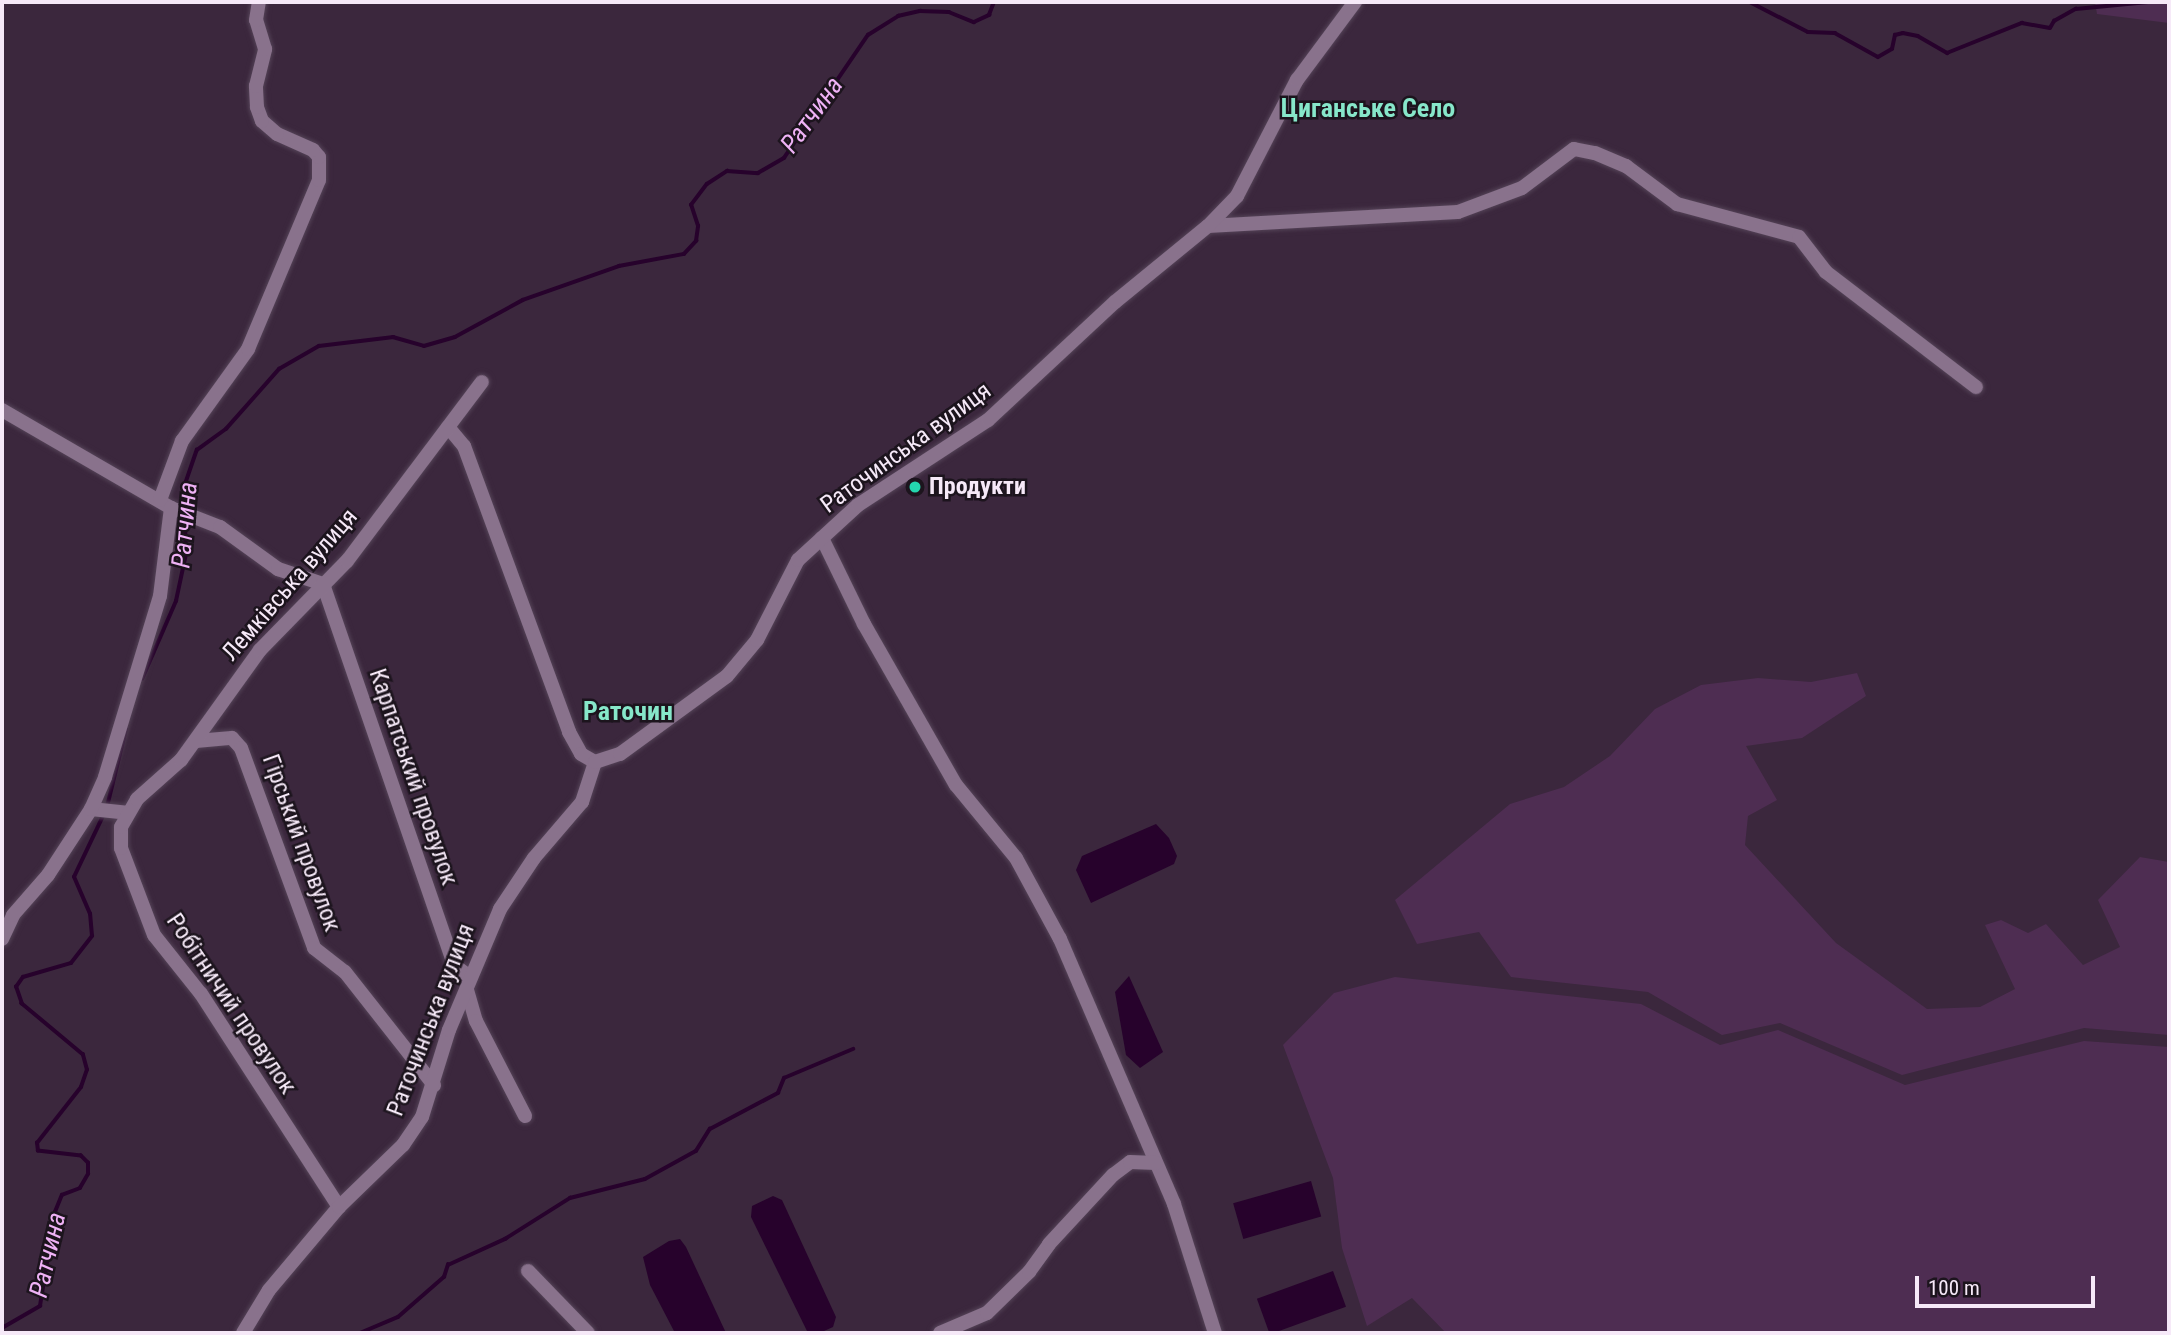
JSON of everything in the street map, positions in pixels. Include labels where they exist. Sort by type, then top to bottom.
[{"type":"street","points":[[2,939],[7,912],[48,876],[108,812],[160,596],[182,441],[248,349],[319,180],[319,158],[313,150],[276,134],[262,121],[257,107],[256,86],[265,49],[256,20],[259,2]]},
{"type":"street","name":"Раточинська вулиця","points":[[243,1333],[254,1310],[338,1207],[403,1145],[435,1085],[449,1030],[500,909],[534,858],[582,802],[595,762],[620,754],[735,668],[757,640],[798,560],[858,505],[988,420],[1050,367],[1115,302],[1208,226],[1237,196],[1297,80],[1355,2]]},
{"type":"street","points":[[1208,226],[1458,212],[1522,188],[1574,149],[1595,153],[1626,166],[1677,204],[1799,237],[1826,272],[1976,387]]},
{"type":"street","name":"Лемківська вулиця","points":[[108,812],[196,741],[260,650],[347,561],[482,382]]},
{"type":"street","points":[[2,410],[171,506],[199,516],[278,569],[323,584]]},
{"type":"street","points":[[448,427],[464,446],[569,732],[581,754],[595,762]]},
{"type":"street","points":[[822,538],[864,624],[957,785],[1016,858],[1041,905],[1156,1163],[1215,1333]]},
{"type":"street","name":"Карпатський провулок","points":[[323,584],[454,965],[469,984]]},
{"type":"street","name":"Гірський провулок","points":[[196,741],[232,738],[241,748],[314,948],[345,972],[435,1085]]},
{"type":"street","name":"Робітничий провулок","points":[[108,812],[154,935],[201,994],[338,1207]]},
{"type":"street","points":[[469,984],[476,1021],[525,1116]]},
{"type":"street","points":[[940,1333],[987,1313],[1029,1272],[1049,1244],[1113,1175],[1130,1162],[1156,1163]]},
{"type":"street","points":[[528,1271],[588,1333]]},
{"type":"shaded area","points":[[2095,2],[2169,2],[2169,23],[2097,14]]},
{"type":"shaded area","points":[[1857,673],[1866,696],[1802,738],[1746,746],[1777,800],[1748,816],[1745,845],[1836,943],[1927,1009],[1980,1007],[2015,989],[1985,925],[2001,920],[2028,933],[2046,924],[2083,965],[2120,947],[2098,900],[2140,857],[2169,862],[2169,1035],[2084,1028],[1902,1075],[1780,1023],[1722,1035],[1648,992],[1511,977],[1479,932],[1417,944],[1395,900],[1510,804],[1564,787],[1610,756],[1655,709],[1701,685],[1758,678],[1811,682]]},
{"type":"shaded area","points":[[1156,824],[1169,838],[1177,856],[1174,864],[1091,903],[1076,870],[1082,856]]},
{"type":"shaded area","points":[[1129,976],[1163,1052],[1140,1068],[1126,1055],[1115,992]]},
{"type":"shaded area","points":[[1395,977],[1641,1004],[1720,1045],[1778,1030],[1905,1085],[2084,1041],[2169,1047],[2169,1333],[1446,1333],[1412,1298],[1367,1326],[1342,1248],[1333,1178],[1283,1045],[1334,993]]},
{"type":"shaded area","points":[[1311,1181],[1321,1217],[1243,1239],[1233,1203]]},
{"type":"shaded area","points":[[773,1196],[782,1200],[836,1317],[833,1327],[824,1331],[807,1331],[751,1217],[752,1206]]},
{"type":"shaded area","points":[[680,1239],[726,1333],[675,1333],[650,1285],[643,1257],[669,1241]]},
{"type":"shaded area","points":[[1333,1271],[1346,1307],[1269,1333],[1257,1299]]},
{"type":"waterway","name":"Ратчина","points":[[185,508],[184,487],[197,450],[226,429],[279,369],[319,346],[393,337],[424,346],[455,337],[523,300],[619,266],[684,254],[696,241],[698,226],[691,205],[707,184],[727,171],[758,173],[784,158],[868,35],[898,16],[920,11],[949,12],[974,22],[989,15],[994,2]]},
{"type":"waterway","points":[[1750,2],[1808,32],[1835,33],[1878,57],[1892,49],[1895,35],[1903,33],[1918,36],[1947,53],[2022,23],[2050,28],[2054,21],[2076,9],[2148,2]]},
{"type":"waterway","name":"Ратчина","points":[[142,679],[176,601],[186,554],[185,519]]},
{"type":"waterway","name":"Ратчина","points":[[107,807],[126,729]]},
{"type":"waterway","name":"Ратчина","points":[[2,1328],[40,1306],[55,1212],[62,1195],[80,1188],[88,1174],[88,1163],[81,1156],[38,1151],[37,1143],[81,1087],[87,1070],[83,1055],[22,1004],[16,987],[23,977],[71,963],[92,936],[90,914],[74,877],[104,814]]},
{"type":"waterway","points":[[360,1333],[398,1317],[444,1277],[448,1265],[505,1239],[570,1198],[645,1179],[696,1151],[710,1129],[778,1093],[784,1078],[853,1049]]},
{"type":"place","name":"Продукти","points":[[915,487]]},
{"type":"district","name":"Циганське Село","points":[[1368,109]]},
{"type":"district","name":"Раточин","points":[[628,712]]}]
